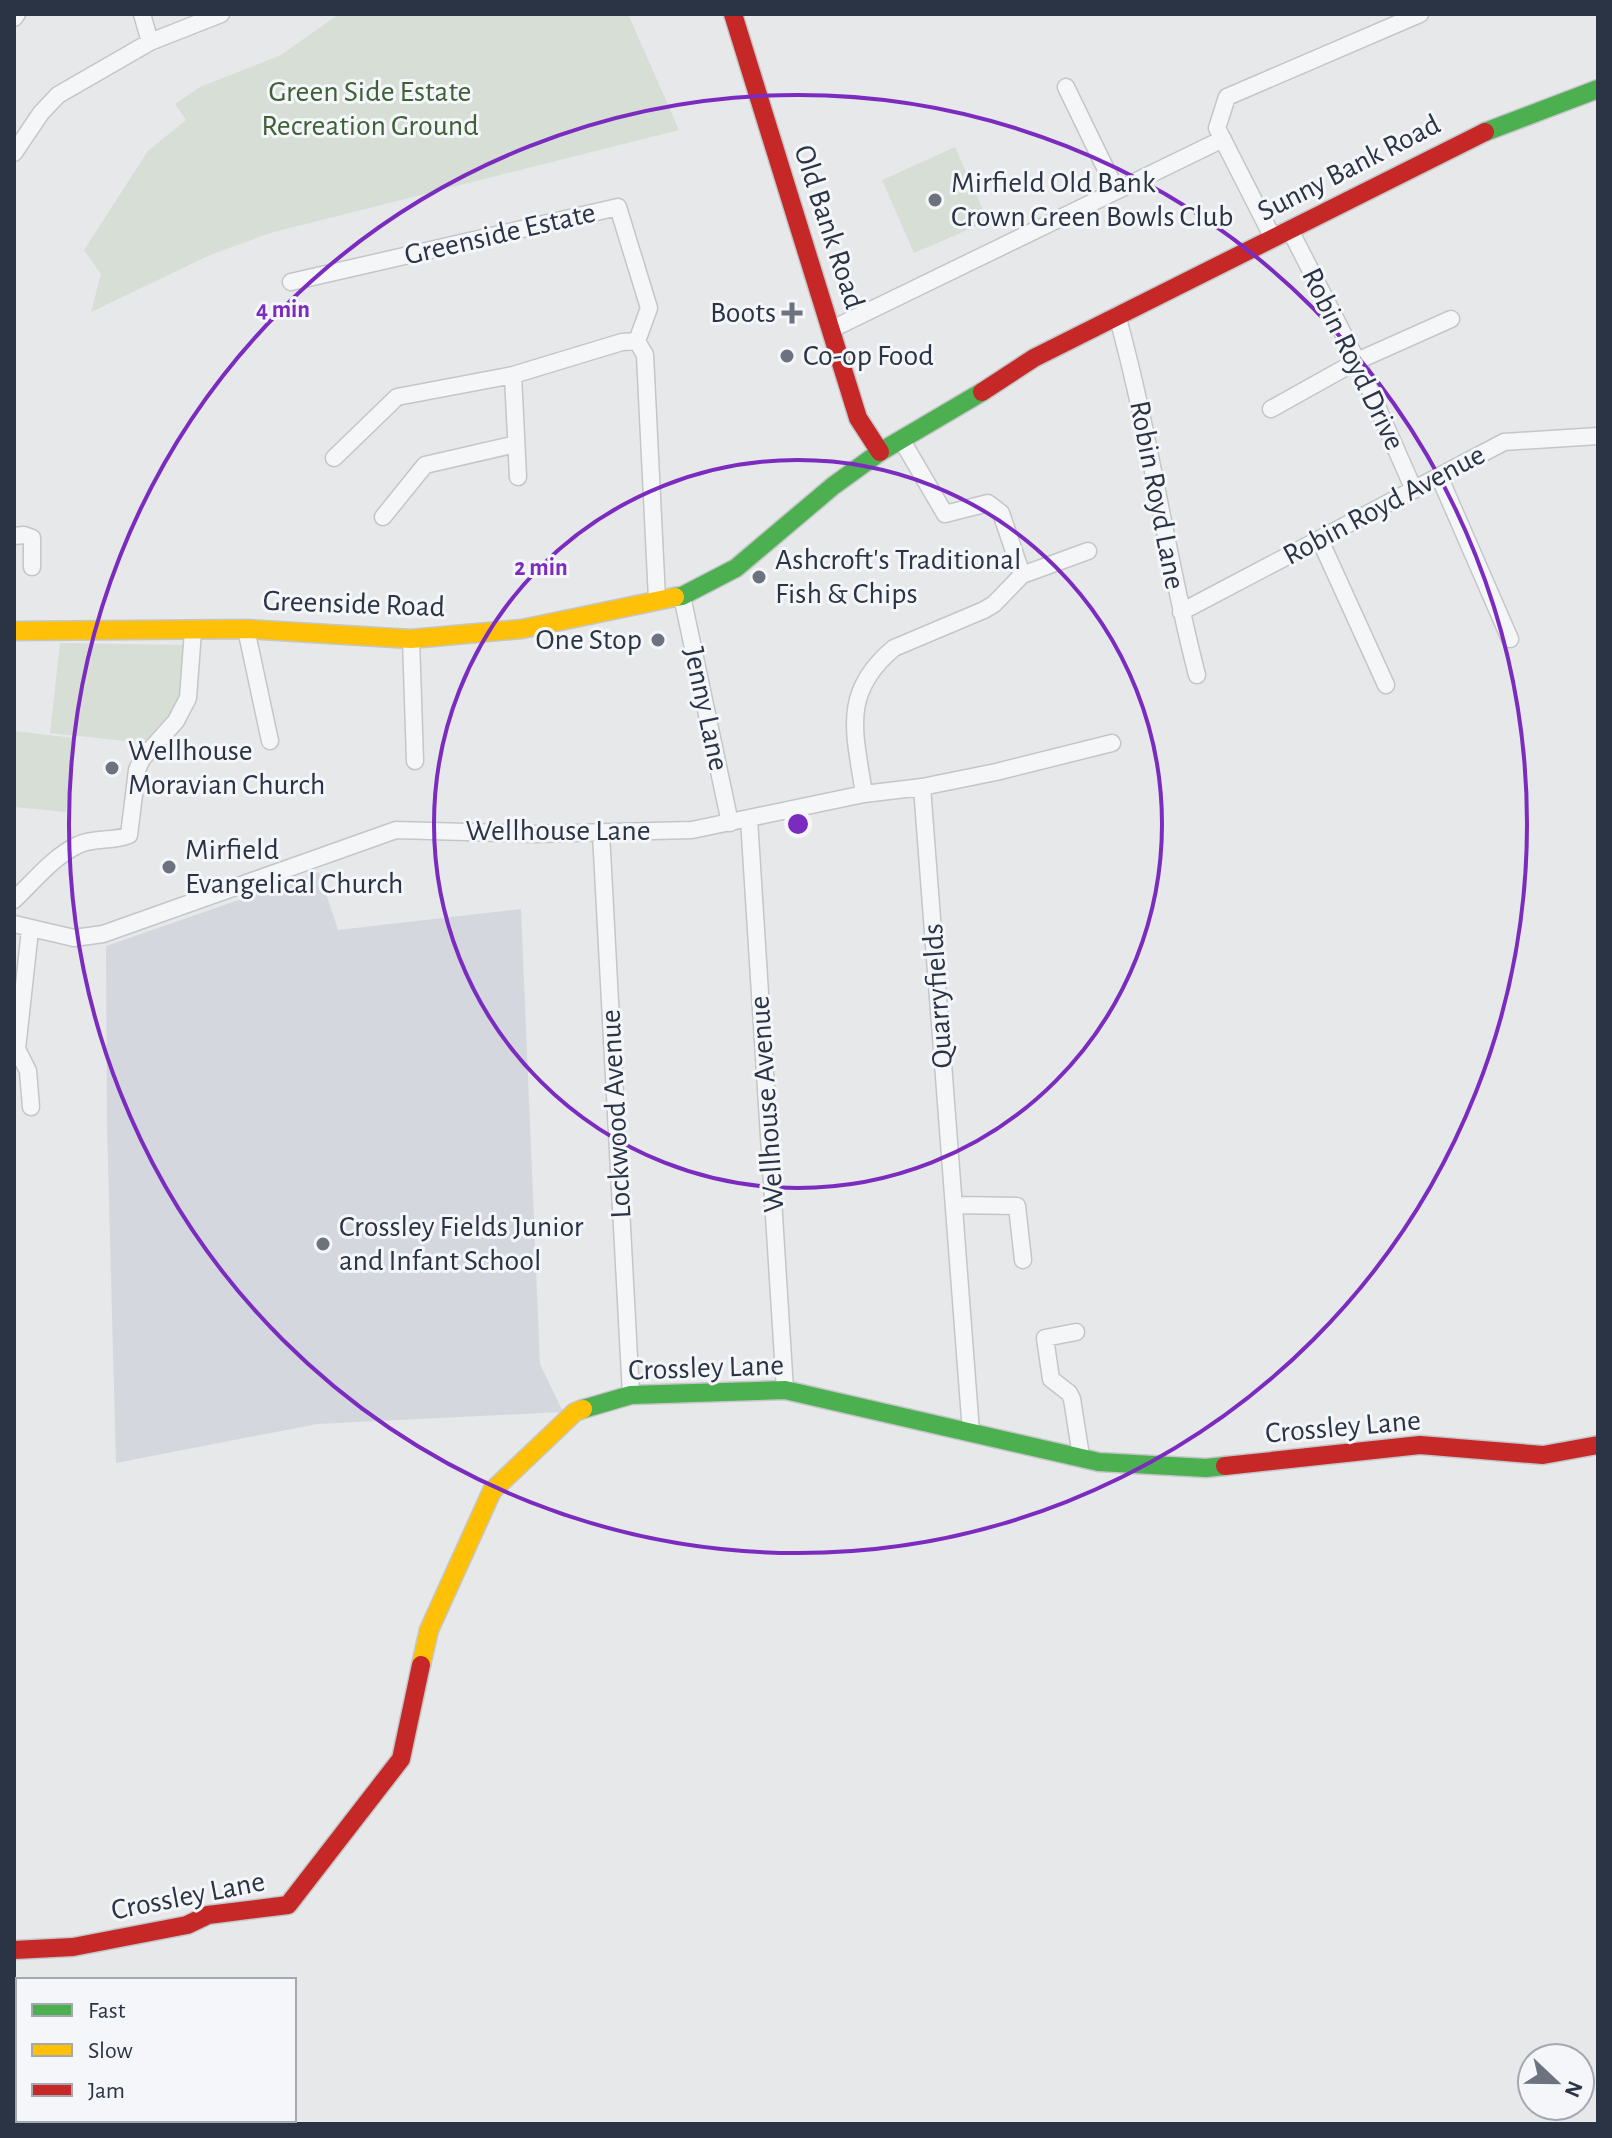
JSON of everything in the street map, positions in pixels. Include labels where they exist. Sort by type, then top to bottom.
[{"type":"street","points":[[142,14],[150,42]]},
{"type":"street","points":[[14,153],[41,113],[58,95],[150,42],[221,14]]},
{"type":"street","name":"Old Bank Road","points":[[733,14],[858,418],[880,452]]},
{"type":"street","points":[[832,329],[1223,139],[1217,128],[1227,97],[1420,14]]},
{"type":"street","points":[[1066,87],[1116,190]]},
{"type":"street","name":"Sunny Bank Road","points":[[880,452],[1034,358],[1117,315],[1474,136],[1598,89]]},
{"type":"street","name":"Robin Royd Drive","points":[[1223,139],[1357,361],[1414,490]]},
{"type":"street","name":"Greenside Estate","points":[[291,282],[618,207],[649,308],[637,341],[645,355],[657,599]]},
{"type":"street","name":"Robin Royd Lane","points":[[1117,315],[1132,368],[1181,612],[1197,675]]},
{"type":"street","points":[[1271,409],[1357,361],[1451,319]]},
{"type":"street","points":[[334,458],[397,397],[513,375],[622,342],[637,341]]},
{"type":"street","points":[[513,375],[518,477]]},
{"type":"street","name":"Robin Royd Avenue","points":[[1181,612],[1504,442],[1598,436]]},
{"type":"street","points":[[901,439],[945,514],[988,503],[1001,513],[1022,575]]},
{"type":"street","points":[[383,517],[425,465],[516,444]]},
{"type":"street","name":"Greenside Road","points":[[14,631],[246,629],[411,639],[522,629],[682,596],[736,568],[833,486],[880,452]]},
{"type":"street","name":"Robin Royd Drive","points":[[1439,476],[1510,639]]},
{"type":"street","points":[[14,536],[32,538],[32,567]]},
{"type":"street","points":[[1320,540],[1386,685]]},
{"type":"street","points":[[864,794],[854,719],[856,701],[867,677],[882,658],[894,648],[984,610],[1022,575],[1088,551]]},
{"type":"street","name":"Jenny Lane","points":[[682,596],[730,823]]},
{"type":"street","points":[[246,629],[270,741]]},
{"type":"street","points":[[14,900],[60,857],[78,845],[129,835],[137,770],[142,759],[176,721],[188,698],[193,631]]},
{"type":"street","points":[[411,639],[415,761]]},
{"type":"street","name":"Wellhouse Lane","points":[[22,927],[74,938],[103,934],[396,830],[601,833],[692,830],[864,794],[922,787],[1112,743]]},
{"type":"street","name":"Quarryfields","points":[[922,787],[971,1432]]},
{"type":"street","name":"Wellhouse Avenue","points":[[749,819],[785,1390]]},
{"type":"street","name":"Lockwood Avenue","points":[[601,833],[631,1395]]},
{"type":"street","points":[[22,927],[16,1049],[28,1071],[31,1107]]},
{"type":"street","points":[[954,1205],[1017,1206],[1023,1260]]},
{"type":"street","points":[[1076,1332],[1045,1338],[1051,1379],[1072,1399],[1081,1456]]},
{"type":"street","name":"Crossley Lane","points":[[14,1950],[73,1947],[187,1925],[208,1915],[288,1905],[401,1759],[429,1630],[492,1491],[575,1412],[631,1395],[785,1390],[1099,1462],[1206,1468],[1420,1445],[1543,1455],[1598,1445]]},
{"type":"shaded area","name":"Crossley Fields Junior and Infant School","points":[[319,872],[338,930],[521,909],[540,1364],[563,1412],[317,1424],[116,1463],[107,1125],[106,946]]},
{"type":"green space","name":"Green Side Estate Recreation Ground","points":[[339,14],[628,14],[679,130],[270,233],[210,255],[91,312],[101,274],[84,250],[148,151],[186,120],[175,104],[200,87],[281,55]]},
{"type":"green space","name":"Mirfield Old Bank Crown Green Bowls Club","points":[[955,147],[988,221],[914,253],[882,180]]},
{"type":"green space","points":[[60,643],[185,645],[180,700],[154,740],[126,741],[50,733]]},
{"type":"green space","points":[[14,731],[74,738],[66,812],[14,807]]},
{"type":"traffic: fast","points":[[1485,132],[1598,89]]},
{"type":"traffic: fast","points":[[675,597],[736,568],[833,486],[880,452],[982,392]]},
{"type":"traffic: fast","points":[[583,1409],[631,1395],[785,1390],[1099,1462],[1206,1468],[1225,1466]]},
{"type":"traffic: slow","points":[[14,631],[246,629],[411,639],[522,629],[675,597]]},
{"type":"traffic: slow","points":[[421,1665],[429,1630],[492,1491],[575,1412],[583,1409]]},
{"type":"traffic: jam","points":[[733,14],[858,418],[880,452]]},
{"type":"traffic: jam","points":[[982,392],[1034,358],[1485,132]]},
{"type":"traffic: jam","points":[[1225,1466],[1420,1445],[1543,1455],[1598,1445]]},
{"type":"traffic: jam","points":[[14,1950],[73,1947],[187,1925],[208,1915],[288,1905],[401,1759],[421,1665]]},
{"type":"place","name":"Mirfield Old Bank Crown Green Bowls Club","points":[[935,200]]},
{"type":"place","name":"Boots","points":[[792,313]]},
{"type":"place","name":"Co-op Food","points":[[787,356]]},
{"type":"place","name":"Ashcroft's Traditional Fish & Chips","points":[[759,577]]},
{"type":"place","name":"One Stop","points":[[658,640]]},
{"type":"place","name":"Wellhouse Moravian Church","points":[[112,768]]},
{"type":"place","name":"Mirfield Evangelical Church","points":[[169,867]]},
{"type":"place","name":"Crossley Fields Junior and Infant School","points":[[323,1244]]}]
